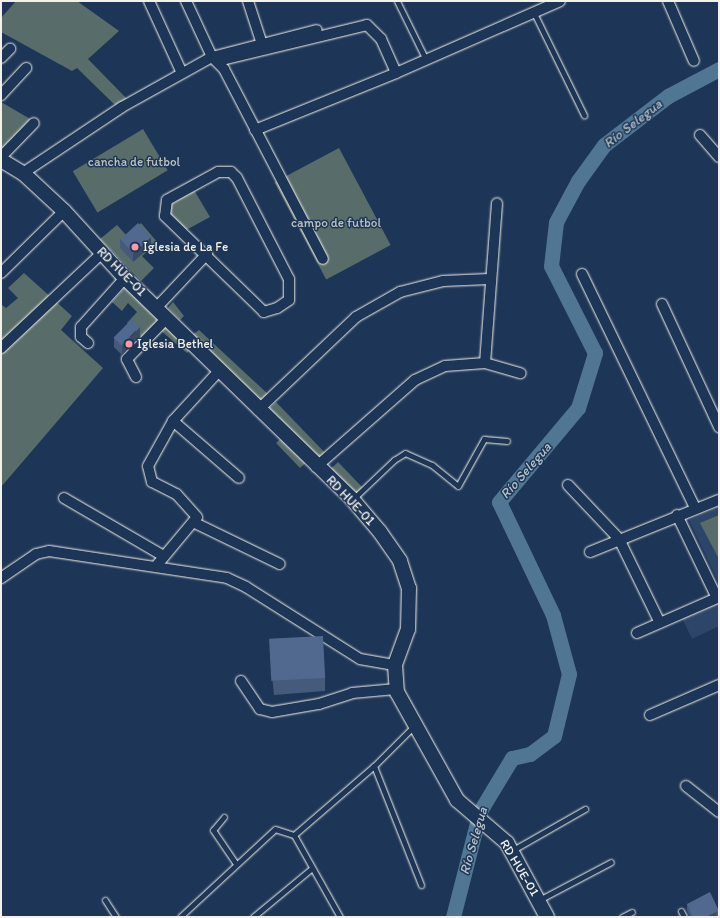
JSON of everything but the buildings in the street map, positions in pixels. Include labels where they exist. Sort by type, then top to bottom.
[{"type":"street","points":[[149,1],[182,73]]},
{"type":"street","points":[[186,1],[215,59],[256,130],[323,259]]},
{"type":"street","points":[[248,1],[262,41]]},
{"type":"street","points":[[256,130],[396,73],[560,1]]},
{"type":"street","points":[[668,1],[694,61]]},
{"type":"street","points":[[215,59],[367,25],[382,39],[396,73]]},
{"type":"street","points":[[23,173],[122,107],[182,73],[262,41],[317,30]]},
{"type":"street","points":[[1,58],[10,49]]},
{"type":"street","points":[[1,95],[26,68]]},
{"type":"street","points":[[1,157],[34,123]]},
{"type":"street","points":[[700,135],[719,157]]},
{"type":"street","name":"RD HUE-01","points":[[1,160],[23,173],[64,211],[101,254],[157,307],[218,372],[316,467],[352,499],[380,532],[406,573],[410,607],[408,629],[395,665],[396,689],[465,811],[501,837],[512,851],[547,917]]},
{"type":"street","points":[[218,172],[231,172],[289,279],[288,300],[264,312],[207,254],[169,222],[163,208],[167,200],[218,172]]},
{"type":"street","points":[[485,363],[489,279],[497,203]]},
{"type":"street","points":[[1,273],[64,211]]},
{"type":"street","points":[[1,348],[101,254]]},
{"type":"street","points":[[157,307],[207,254]]},
{"type":"street","points":[[582,274],[695,508]]},
{"type":"street","points":[[88,343],[81,336],[81,327],[125,278]]},
{"type":"street","points":[[258,410],[356,317],[394,296],[443,281],[489,279]]},
{"type":"street","points":[[662,304],[719,427]]},
{"type":"street","points":[[136,377],[127,359],[167,318]]},
{"type":"street","points":[[316,467],[415,380],[445,366],[485,363],[521,373]]},
{"type":"street","points":[[195,523],[194,511],[168,488],[152,482],[148,473],[157,446],[173,421],[218,372]]},
{"type":"street","points":[[173,421],[239,478]]},
{"type":"street","points":[[568,485],[619,539],[660,623]]},
{"type":"street","points":[[64,498],[162,555]]},
{"type":"street","points":[[590,552],[677,515],[719,500]]},
{"type":"street","points":[[637,633],[717,598],[677,515]]},
{"type":"street","points":[[157,565],[162,555],[195,523]]},
{"type":"street","points":[[195,523],[280,564]]},
{"type":"street","points":[[1,578],[43,552],[157,565],[227,578],[246,587],[360,659],[395,665]]},
{"type":"street","points":[[241,681],[260,709],[272,712],[319,704],[352,692],[396,689]]},
{"type":"street","points":[[650,715],[719,685]]},
{"type":"street","points":[[686,786],[719,812]]},
{"type":"lane","points":[[397,1],[426,60]]},
{"type":"lane","points":[[534,13],[584,115]]},
{"type":"lane","points":[[352,499],[398,456],[412,454],[458,486],[484,439],[507,441]]},
{"type":"lane","points":[[294,835],[374,766],[415,725]]},
{"type":"lane","points":[[374,766],[421,885]]},
{"type":"lane","points":[[512,851],[585,809]]},
{"type":"lane","points":[[224,817],[212,830],[236,864]]},
{"type":"lane","points":[[180,917],[275,828],[294,835],[311,869],[340,917]]},
{"type":"lane","points":[[539,900],[611,862]]},
{"type":"lane","points":[[253,917],[311,869]]},
{"type":"lane","points":[[105,900],[116,917]]},
{"type":"lane","points":[[681,911],[684,917]]},
{"type":"lane","points":[[622,917],[632,912]]},
{"type":"shaded area","points":[[719,507],[719,583],[689,520]]},
{"type":"shaded area","points":[[719,600],[719,626],[692,639],[682,618]]},
{"type":"green space","points":[[16,1],[77,1],[119,31],[88,59],[127,99],[116,106],[77,68],[72,71],[1,32],[1,18]]},
{"type":"green space","points":[[1,102],[32,120],[1,155]]},
{"type":"green space","name":"cancha de futbol","points":[[143,129],[168,170],[97,212],[73,171]]},
{"type":"green space","name":"campo de futbol","points":[[339,148],[391,245],[326,279],[275,182]]},
{"type":"green space","points":[[194,190],[210,217],[186,230],[169,213],[169,206]]},
{"type":"green space","points":[[141,223],[158,243],[142,256],[154,268],[141,281],[100,239],[117,225],[127,236]]},
{"type":"green space","points":[[24,273],[72,316],[61,330],[103,368],[1,487],[1,304],[6,308],[18,298],[8,288]]},
{"type":"green space","points":[[126,286],[164,320],[145,340],[127,323],[137,312],[128,303],[122,311],[112,302]]},
{"type":"green space","points":[[173,302],[184,316],[180,320],[168,308]]},
{"type":"green space","points":[[166,324],[192,348],[187,353],[160,330]]},
{"type":"green space","points":[[199,330],[269,395],[262,402],[192,335]]},
{"type":"green space","points":[[276,402],[329,457],[319,466],[267,411]]},
{"type":"green space","points":[[284,436],[309,460],[300,468],[276,443]]},
{"type":"green space","points":[[338,462],[363,488],[355,496],[330,470]]},
{"type":"green space","points":[[719,515],[719,559],[700,523]]},
{"type":"waterway","name":"Río Selegua","points":[[453,917],[480,811],[512,758],[530,754],[554,736],[569,674],[553,615],[499,502],[578,408],[595,353],[551,266],[556,222],[578,181],[604,145],[668,96],[719,69]]},
{"type":"place","name":"Iglesia de La Fe","points":[[135,247]]},
{"type":"place","name":"Iglesia Bethel","points":[[129,344]]}]
